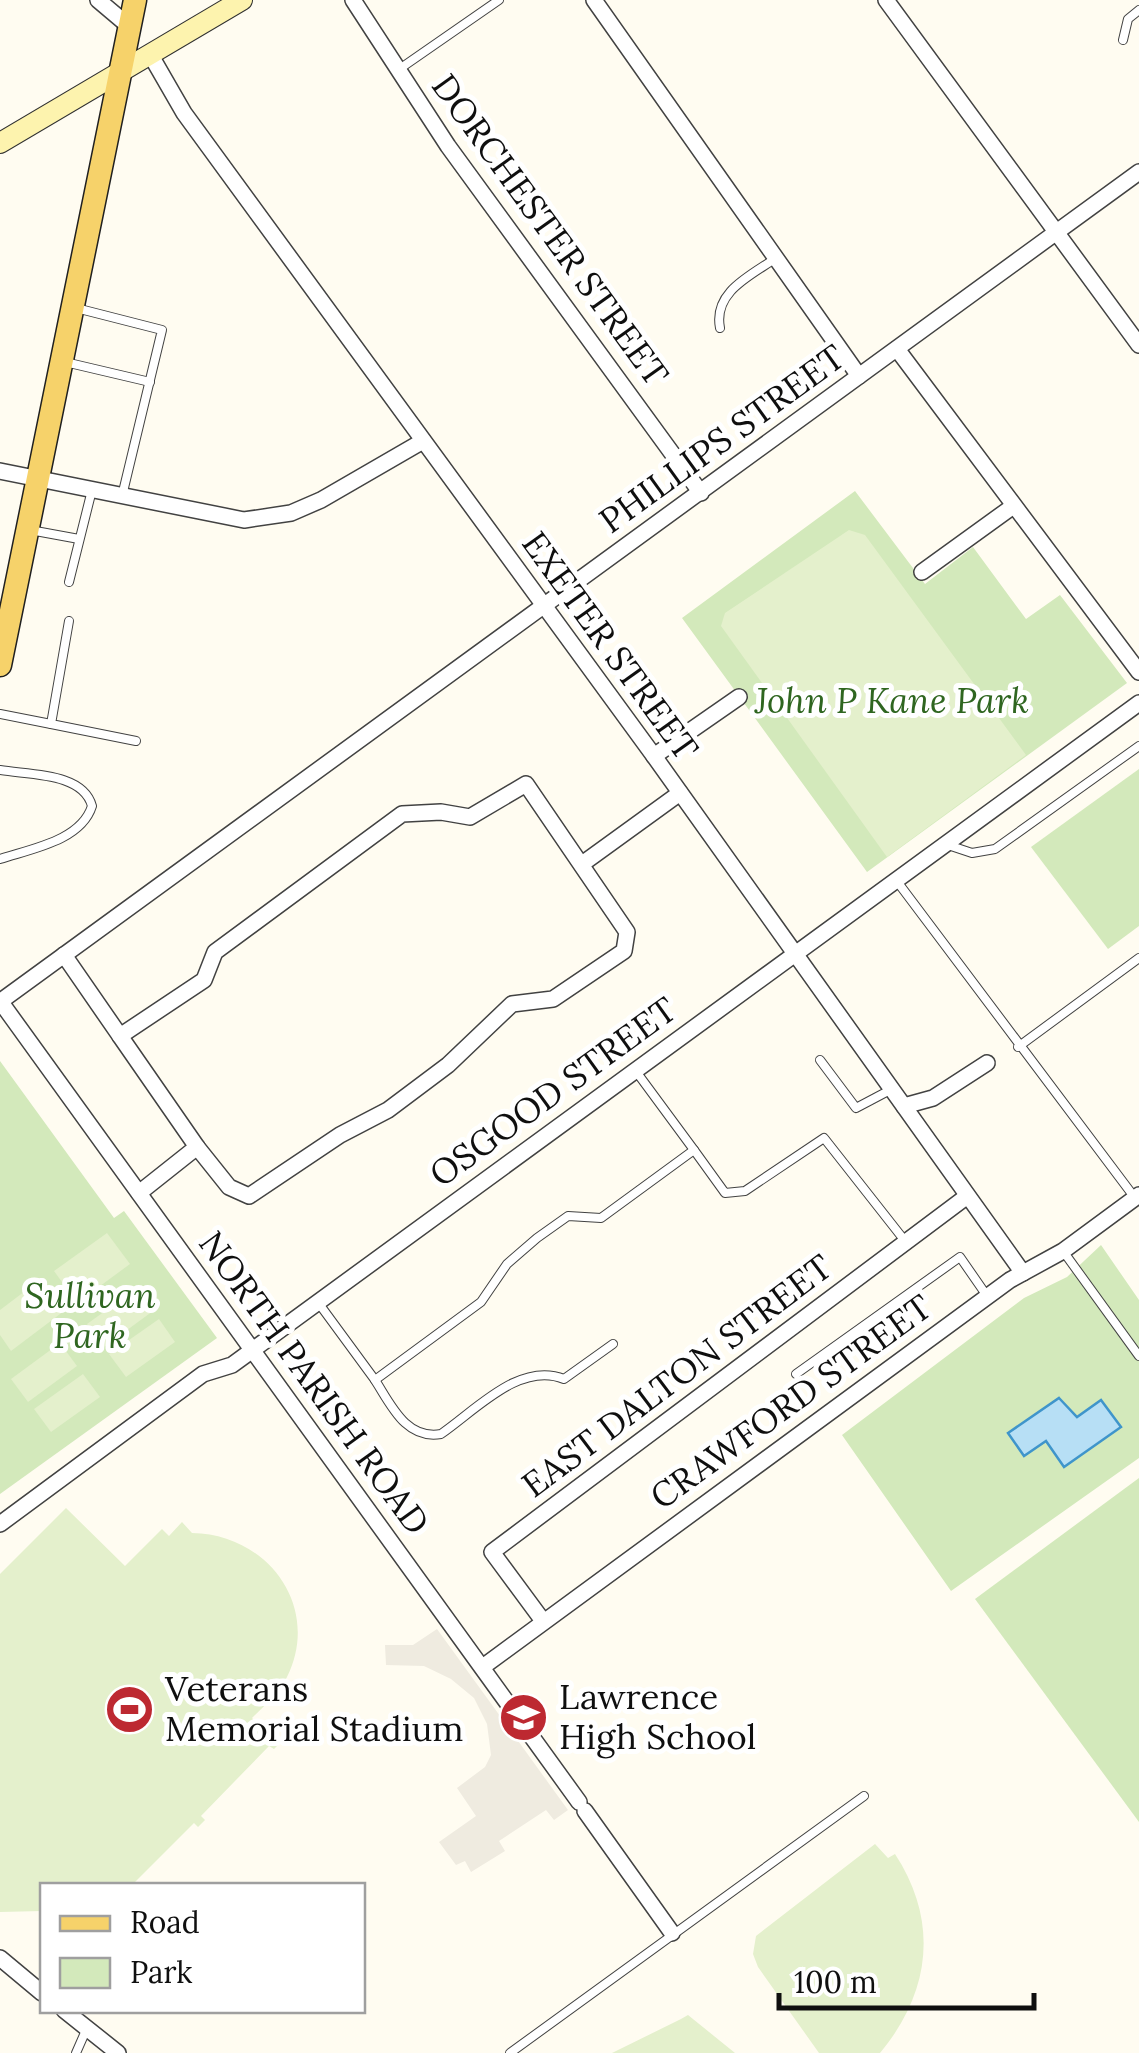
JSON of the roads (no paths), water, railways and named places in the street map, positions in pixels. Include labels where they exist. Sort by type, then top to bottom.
[{"type":"main road","points":[[0,665],[136,0]]},
{"type":"main road","points":[[0,144],[242,0]]},
{"type":"street","points":[[98,0],[130,27]]},
{"type":"street","name":"DORCHESTER STREET","points":[[353,0],[448,146],[701,493]]},
{"type":"street","points":[[594,0],[859,376]]},
{"type":"street","points":[[886,0],[1139,346]]},
{"type":"street","name":"EXETER STREET","points":[[150,54],[184,113],[654,756],[1022,1273]]},
{"type":"street","name":"PHILLIPS STREET","points":[[0,1001],[1139,172]]},
{"type":"street","points":[[897,350],[1139,672]]},
{"type":"street","points":[[0,471],[244,520],[291,512],[362,479],[423,441]]},
{"type":"street","points":[[922,572],[1012,506]]},
{"type":"street","points":[[654,756],[739,697]]},
{"type":"street","name":"OSGOOD STREET","points":[[0,1524],[204,1374],[232,1364],[252,1350],[1139,702]]},
{"type":"street","points":[[64,955],[120,1036],[198,1148],[229,1186],[249,1196],[340,1135],[388,1110],[448,1064],[512,1004],[552,998],[624,950],[627,932],[526,784],[470,817],[442,812],[402,814],[215,952],[204,980],[120,1036]]},
{"type":"street","points":[[582,864],[680,793]]},
{"type":"street","name":"NORTH PARISH ROAD","points":[[0,1001],[484,1666],[672,1933]]},
{"type":"street","points":[[904,1106],[933,1098],[987,1063]]},
{"type":"street","points":[[139,1193],[198,1148]]},
{"type":"street","name":"CRAWFORD STREET","points":[[484,1666],[987,1296],[1062,1251],[1137,1196]]},
{"type":"street","name":"EAST DALTON STREET","points":[[543,1620],[492,1552],[966,1197]]},
{"type":"street","points":[[0,1958],[39,1984]]},
{"type":"street","points":[[68,2013],[118,2053]]},
{"type":"lane","points":[[398,70],[498,0]]},
{"type":"lane","points":[[1123,40],[1128,20],[1139,10]]},
{"type":"lane","points":[[720,328],[717,312],[722,299],[776,258]]},
{"type":"lane","points":[[72,308],[162,330],[122,496]]},
{"type":"lane","points":[[61,360],[150,382]]},
{"type":"lane","points":[[68,582],[92,490]]},
{"type":"lane","points":[[27,530],[80,539]]},
{"type":"lane","points":[[51,724],[69,621]]},
{"type":"lane","points":[[0,714],[136,741]]},
{"type":"lane","points":[[945,844],[972,853],[995,849],[1139,746]]},
{"type":"lane","points":[[0,770],[71,782],[84,790],[92,806],[89,816],[60,838],[0,859]]},
{"type":"lane","points":[[896,880],[1018,1046],[1137,1196]]},
{"type":"lane","points":[[1018,1046],[1139,958]]},
{"type":"lane","points":[[820,1060],[856,1108],[892,1089]]},
{"type":"lane","points":[[635,1070],[725,1193],[746,1191],[824,1138],[906,1242]]},
{"type":"lane","points":[[375,1380],[481,1302],[507,1264],[537,1238],[568,1216],[601,1218],[694,1150]]},
{"type":"lane","points":[[1062,1251],[1139,1356]]},
{"type":"lane","points":[[796,1374],[960,1256],[987,1296]]},
{"type":"lane","points":[[317,1300],[418,1434],[441,1434],[526,1375],[544,1371],[564,1379],[612,1344]]},
{"type":"lane","points":[[510,2053],[864,1796]]},
{"type":"lane","points":[[76,2053],[87,2028]]},
{"type":"water","points":[[1059,1398],[1077,1417],[1101,1400],[1121,1427],[1064,1467],[1046,1441],[1024,1456],[1008,1433]]},
{"type":"place","name":"Veterans Memorial Stadium","points":[[130,1709]]},
{"type":"place","name":"Lawrence High School","points":[[524,1717]]},
{"type":"park label","name":"John P Kane Park","points":[[892,701]]},
{"type":"park label","name":"Sullivan Park","points":[[90,1316]]}]
